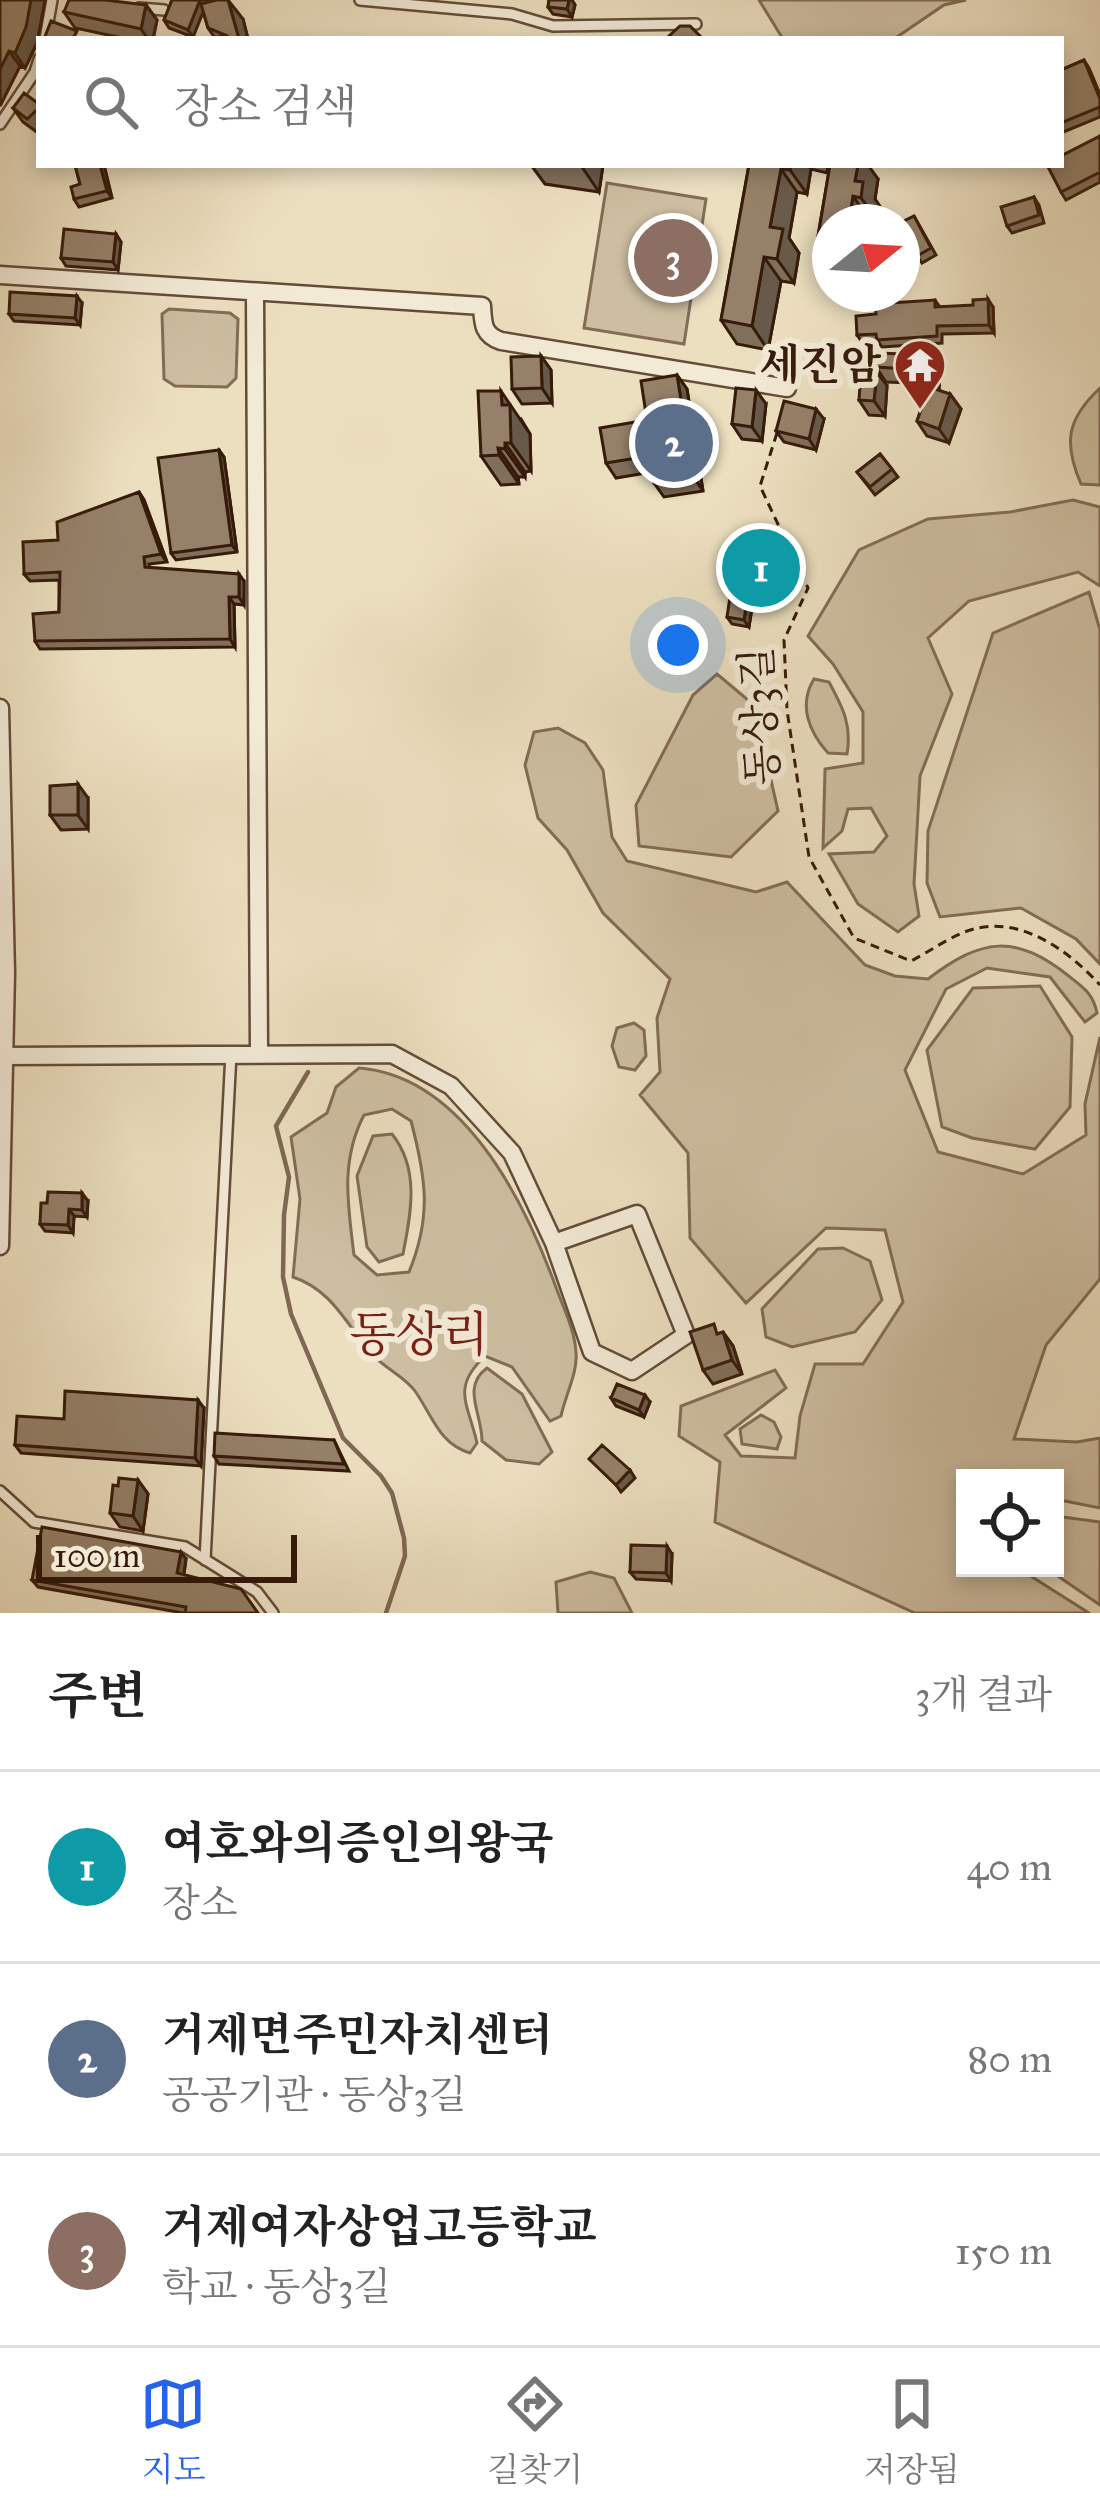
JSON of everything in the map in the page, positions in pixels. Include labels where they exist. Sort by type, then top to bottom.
[{"type":"street","points":[[0,275],[482,306],[483,326],[491,338],[501,341],[787,388]]},
{"type":"street","points":[[255,293],[259,1053]]},
{"type":"street","points":[[0,708],[4,1056],[0,1246]]},
{"type":"street","points":[[4,1056],[392,1054],[451,1086],[512,1153],[554,1243],[592,1352],[632,1371],[686,1335],[637,1214],[554,1243]]},
{"type":"lane","points":[[46,36],[52,0]]},
{"type":"lane","points":[[360,0],[512,14],[554,26],[696,24]]},
{"type":"lane","points":[[130,7],[164,10]]},
{"type":"lane","points":[[0,124],[36,69]]},
{"type":"lane","points":[[205,1560],[231,1053]]},
{"type":"lane","points":[[0,1491],[34,1522],[185,1547],[257,1592],[273,1613]]},
{"type":"path","name":"동상3길","points":[[778,426],[760,486],[808,588],[784,640],[787,710],[809,857],[854,938],[911,962],[978,928],[1027,930],[1078,960],[1100,985]]},
{"type":"shaded area","points":[[759,0],[966,0],[944,5],[898,36],[781,36]]},
{"type":"shaded area","points":[[607,183],[706,199],[684,344],[584,328]]},
{"type":"shaded area","points":[[169,309],[230,313],[238,319],[236,378],[227,387],[175,386],[164,379],[162,314]]},
{"type":"shaded area","points":[[1100,388],[1100,485],[1081,484],[1071,432],[1081,410]]},
{"type":"shaded area","points":[[1073,500],[1100,507],[1100,586],[1078,572],[969,601],[928,638],[952,694],[920,776],[914,884],[919,916],[898,932],[858,904],[829,854],[874,852],[887,836],[871,808],[848,809],[842,831],[823,848],[825,769],[863,763],[863,712],[833,664],[808,636],[859,550],[928,519],[1010,512]]},
{"type":"shaded area","points":[[1089,592],[1100,630],[1100,964],[1076,939],[1021,908],[940,917],[927,883],[928,831],[993,633]]},
{"type":"shaded area","points":[[717,674],[754,705],[778,811],[731,857],[639,846],[636,805],[693,695]]},
{"type":"shaded area","points":[[814,679],[829,682],[842,709],[847,754],[828,753],[811,727],[806,708]]},
{"type":"shaded area","points":[[558,728],[585,743],[603,770],[612,837],[627,861],[756,892],[787,882],[865,965],[895,976],[928,979],[965,955],[1015,947],[1050,963],[1091,996],[1097,1013],[1085,1022],[1050,977],[987,968],[946,989],[905,1070],[938,1152],[1023,1174],[1086,1135],[1085,1104],[1100,1037],[1100,1279],[1046,1345],[1014,1439],[1077,1442],[1100,1438],[1100,1508],[1064,1501],[1064,1469],[956,1469],[956,1577],[1032,1577],[1089,1613],[915,1613],[715,1522],[720,1462],[679,1436],[681,1406],[775,1370],[786,1388],[725,1435],[741,1456],[795,1458],[800,1416],[815,1364],[863,1364],[903,1302],[885,1230],[826,1228],[746,1303],[690,1238],[688,1153],[640,1095],[660,1072],[657,1018],[670,979],[603,913],[567,850],[538,818],[525,765],[534,732]]},
{"type":"shaded area","points":[[1040,986],[1072,1037],[1070,1107],[1035,1149],[972,1138],[942,1127],[927,1050],[973,988]]},
{"type":"shaded area","points":[[634,1023],[644,1030],[646,1056],[635,1070],[619,1067],[612,1046],[617,1028]]},
{"type":"shaded area","points":[[359,1068],[395,1076],[428,1093],[483,1146],[524,1213],[571,1326],[576,1360],[561,1416],[550,1421],[512,1367],[485,1356],[465,1387],[477,1443],[470,1453],[459,1449],[443,1436],[410,1386],[372,1354],[328,1299],[293,1277],[300,1199],[291,1137],[327,1113],[336,1087]],"holes":[[[392,1109],[411,1121],[423,1179],[421,1233],[409,1272],[377,1275],[354,1255],[348,1183],[351,1149],[364,1115]]]},
{"type":"shaded area","points":[[392,1134],[407,1162],[410,1207],[403,1254],[379,1262],[367,1247],[357,1176],[373,1136]]},
{"type":"shaded area","points":[[843,1248],[870,1261],[882,1300],[855,1332],[792,1347],[766,1337],[762,1309],[818,1249]]},
{"type":"shaded area","points":[[487,1368],[522,1394],[552,1452],[539,1464],[506,1460],[482,1441],[474,1392],[479,1375]]},
{"type":"shaded area","points":[[761,1415],[774,1422],[781,1437],[777,1449],[742,1444],[740,1429]]},
{"type":"shaded area","points":[[1064,1517],[1100,1522],[1100,1605],[1059,1577],[1064,1577]]},
{"type":"shaded area","points":[[590,1572],[614,1578],[632,1613],[558,1613],[556,1582]]},
{"type":"building","points":[[0,0],[31,0],[15,53],[9,51],[0,69]]},
{"type":"building","points":[[69,0],[146,5],[141,29],[64,12]]},
{"type":"building","points":[[172,0],[200,0],[188,30],[164,20]]},
{"type":"building","points":[[228,0],[238,36],[221,36],[225,35],[208,28],[201,4]]},
{"type":"building","points":[[549,0],[569,0],[567,9],[548,7]]},
{"type":"building","points":[[51,21],[77,31],[74,36],[45,36]]},
{"type":"building","points":[[680,26],[690,26],[700,36],[669,36]]},
{"type":"building","points":[[1084,60],[1100,107],[1064,122],[1064,69]]},
{"type":"building","points":[[24,93],[36,102],[36,111],[27,119],[13,108]]},
{"type":"building","points":[[1100,136],[1100,172],[1061,192],[1049,168],[1064,168],[1064,154]]},
{"type":"building","points":[[76,168],[101,168],[107,191],[74,199],[71,187],[80,184]]},
{"type":"building","points":[[748,168],[790,168],[781,169],[770,227],[783,229],[777,259],[764,257],[752,326],[721,320]]},
{"type":"building","points":[[829,168],[857,168],[855,181],[863,182],[861,198],[853,196],[852,204],[823,204]]},
{"type":"building","points":[[1034,197],[1039,215],[1007,226],[1001,207]]},
{"type":"building","points":[[920,227],[931,248],[920,254]]},
{"type":"building","points":[[64,229],[116,234],[113,262],[61,258]]},
{"type":"building","points":[[10,292],[77,296],[75,318],[9,314]]},
{"type":"building","points":[[988,299],[989,325],[937,326],[937,336],[877,340],[876,334],[857,335],[856,316],[920,312],[920,301],[935,300],[935,307],[973,305],[973,300]]},
{"type":"building","points":[[877,353],[930,355],[929,378],[907,377],[907,369],[876,367]]},
{"type":"building","points":[[541,356],[542,388],[512,389],[511,357]]},
{"type":"building","points":[[861,371],[877,372],[874,401],[859,400]]},
{"type":"building","points":[[677,375],[693,476],[654,483],[649,456],[606,463],[600,428],[647,420],[641,381]]},
{"type":"building","points":[[929,387],[950,394],[939,429],[917,421]]},
{"type":"building","points":[[736,388],[756,390],[752,427],[732,424]]},
{"type":"building","points":[[478,391],[501,391],[502,405],[510,405],[511,443],[498,448],[499,455],[481,456]]},
{"type":"building","points":[[784,401],[816,409],[809,439],[776,431]]},
{"type":"building","points":[[219,450],[232,545],[171,553],[158,458]]},
{"type":"building","points":[[880,454],[892,469],[870,487],[857,472]]},
{"type":"building","points":[[139,492],[161,554],[144,557],[145,567],[239,574],[239,597],[229,597],[230,639],[35,641],[33,614],[59,612],[60,572],[24,574],[23,542],[58,540],[57,522]]},
{"type":"building","points":[[757,540],[775,553],[749,588],[744,620],[727,617],[734,570]]},
{"type":"building","points":[[78,784],[78,815],[50,815],[50,786]]},
{"type":"building","points":[[48,1192],[82,1193],[82,1210],[69,1209],[68,1225],[40,1224],[41,1203],[47,1203]]},
{"type":"building","points":[[714,1324],[717,1334],[723,1332],[732,1360],[703,1370],[690,1332]]},
{"type":"building","points":[[617,1384],[645,1395],[639,1410],[611,1398]]},
{"type":"building","points":[[65,1391],[198,1400],[195,1458],[15,1445],[17,1416],[64,1419]]},
{"type":"building","points":[[215,1433],[334,1440],[344,1464],[214,1456]]},
{"type":"building","points":[[602,1445],[630,1470],[616,1485],[589,1459]]},
{"type":"building","points":[[119,1478],[138,1480],[133,1516],[110,1513],[113,1485],[118,1486]]},
{"type":"building","points":[[42,1527],[181,1552],[177,1573],[241,1589],[258,1613],[185,1613],[186,1607],[32,1580]]},
{"type":"building","points":[[631,1545],[667,1546],[666,1573],[630,1572]]},
{"type":"waterway","points":[[308,1072],[276,1126],[289,1177],[283,1277],[291,1314],[343,1438],[392,1493],[405,1556],[386,1613]]},
{"type":"place","name":"거제여자상업고등학교","points":[[673,258]]},
{"type":"place","name":"세진암","points":[[920,411]]},
{"type":"place","name":"거제면주민자치센터","points":[[674,443]]},
{"type":"place","name":"여호와의증인의왕국","points":[[761,568]]},
{"type":"district","name":"동상리","points":[[419,1334]]}]
